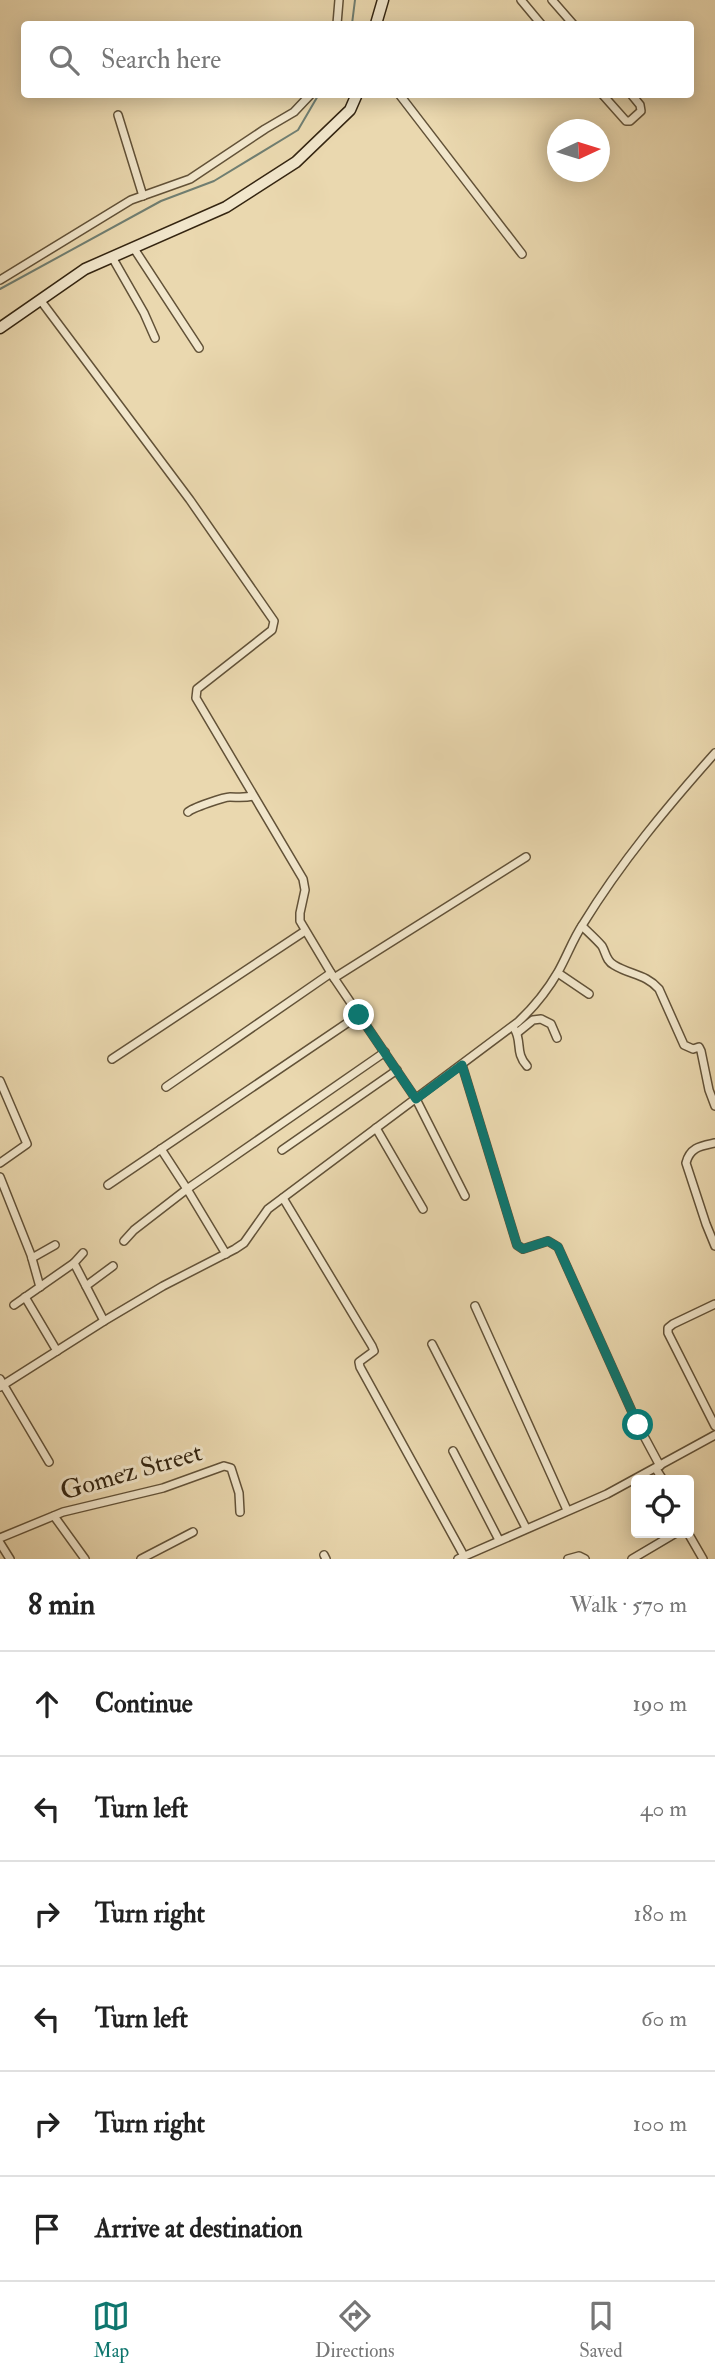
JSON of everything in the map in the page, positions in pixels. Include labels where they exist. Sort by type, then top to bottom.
[{"type":"street","points":[[337,21],[339,0]]},
{"type":"street","points":[[377,21],[383,0]]},
{"type":"street","points":[[521,0],[538,21]]},
{"type":"street","points":[[552,0],[568,21]]},
{"type":"street","points":[[0,280],[115,209],[190,179],[294,112],[303,98]]},
{"type":"street","points":[[0,328],[85,269],[226,207],[296,162],[350,110],[355,98]]},
{"type":"street","points":[[401,98],[523,254]]},
{"type":"street","points":[[606,98],[626,121],[641,111],[634,98]]},
{"type":"street","points":[[118,115],[143,196]]},
{"type":"street","points":[[133,247],[199,348]]},
{"type":"street","points":[[112,257],[155,338]]},
{"type":"street","points":[[41,301],[190,500],[274,621],[272,630],[195,694],[228,756],[305,884],[300,913],[300,921],[305,931],[332,976],[416,1099],[465,1196]]},
{"type":"street","points":[[514,1030],[538,1003],[558,973],[582,926],[630,854],[715,753]]},
{"type":"street","points":[[188,812],[194,807],[229,796],[253,796]]},
{"type":"street","points":[[166,1087],[332,976],[526,857]]},
{"type":"street","points":[[582,926],[614,965],[640,974],[659,989],[684,1045],[693,1049],[699,1047],[701,1051],[715,1106]]},
{"type":"street","points":[[112,1059],[305,931]]},
{"type":"street","points":[[558,973],[589,994]]},
{"type":"street","points":[[108,1185],[359,1015]]},
{"type":"street","points":[[49,1462],[1,1384],[176,1279],[244,1243],[268,1209],[462,1065],[514,1030],[541,1019],[551,1024],[557,1038]]},
{"type":"street","points":[[514,1030],[521,1059],[527,1066]]},
{"type":"street","points":[[124,1241],[134,1230],[187,1189],[385,1052]]},
{"type":"street","points":[[462,1065],[517,1245],[523,1249],[548,1241],[558,1247],[661,1475]]},
{"type":"street","points":[[282,1150],[397,1070]]},
{"type":"street","points":[[0,1081],[27,1144],[0,1163]]},
{"type":"street","points":[[376,1128],[423,1209]]},
{"type":"street","points":[[715,1143],[694,1148],[688,1154],[686,1163],[715,1246]]},
{"type":"street","points":[[161,1149],[226,1254]]},
{"type":"street","points":[[0,1177],[32,1258],[40,1287]]},
{"type":"street","points":[[283,1198],[372,1346],[374,1351],[361,1359],[360,1367],[461,1558],[607,1494],[715,1435]]},
{"type":"street","points":[[32,1258],[55,1245]]},
{"type":"street","points":[[14,1305],[74,1263],[83,1253]]},
{"type":"street","points":[[74,1263],[104,1321]]},
{"type":"street","points":[[86,1286],[113,1266]]},
{"type":"street","points":[[25,1297],[57,1351]]},
{"type":"street","points":[[715,1304],[668,1328],[668,1333],[715,1426]]},
{"type":"street","points":[[475,1306],[567,1510]]},
{"type":"street","points":[[432,1344],[526,1528]]},
{"type":"street","points":[[453,1451],[499,1541]]},
{"type":"street","name":"Gomez Street","points":[[0,1541],[54,1516],[175,1484],[228,1465],[238,1487],[240,1512]]},
{"type":"street","points":[[54,1516],[85,1559]]},
{"type":"street","points":[[141,1559],[193,1532]]},
{"type":"street","points":[[632,1559],[668,1538]]},
{"type":"street","points":[[691,1538],[703,1559]]},
{"type":"street","points":[[0,1541],[10,1559]]},
{"type":"street","points":[[568,1559],[579,1556],[585,1559]]},
{"type":"waterway","points":[[352,21],[355,0]]},
{"type":"waterway","points":[[0,289],[161,201],[214,181],[298,130],[317,98]]},
{"type":"route","points":[[359,1015],[416,1099],[462,1065],[517,1245],[523,1249],[548,1241],[558,1247],[638,1425]]}]
